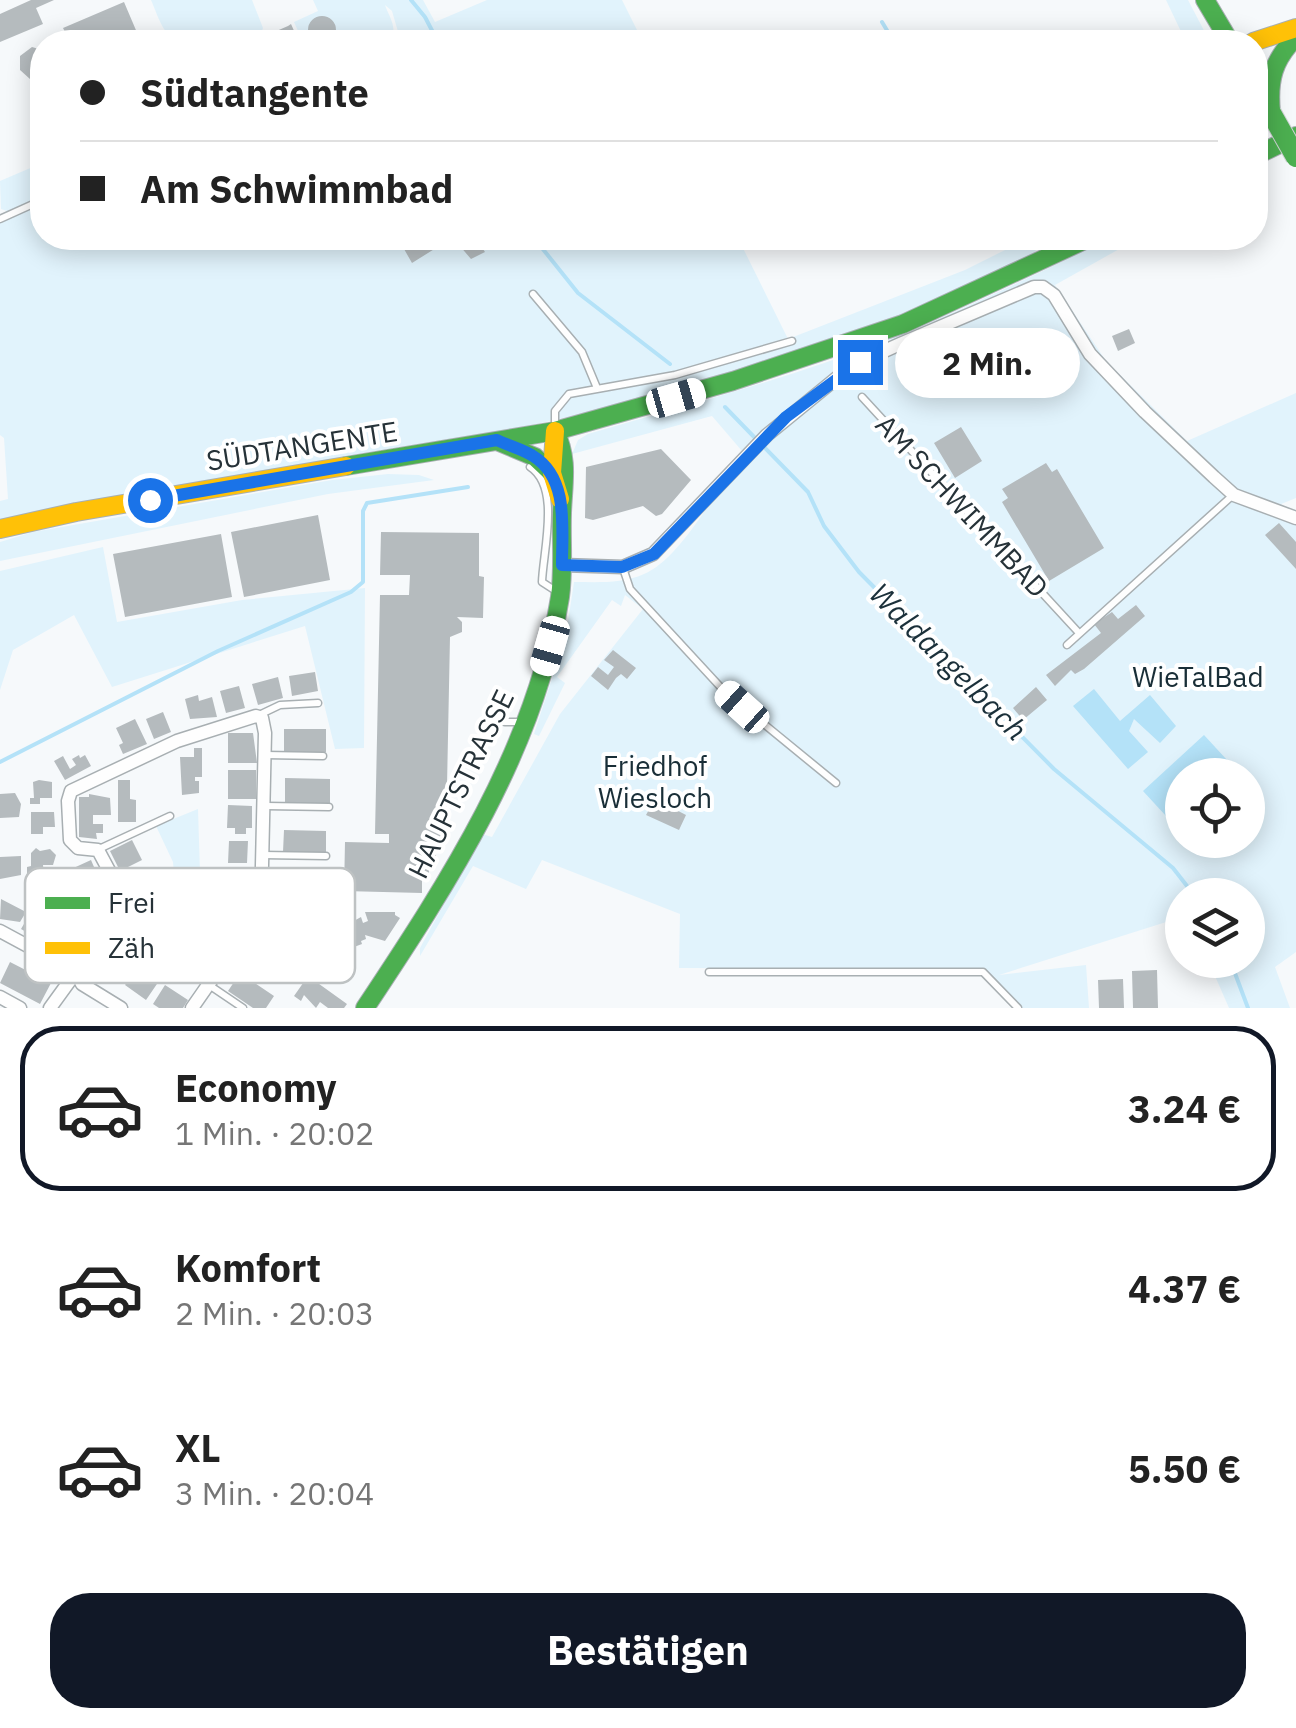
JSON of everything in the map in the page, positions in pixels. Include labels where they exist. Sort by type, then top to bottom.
[{"type":"main road","points":[[1205,0],[1218,30]]},
{"type":"main road","points":[[1268,37],[1296,28]]},
{"type":"main road","points":[[1271,113],[1269,93],[1274,62],[1296,37]]},
{"type":"main road","points":[[1268,108],[1296,158]]},
{"type":"main road","points":[[1268,150],[1296,136]]},
{"type":"main road","name":"SÜDTANGENTE","points":[[0,529],[76,512],[556,431],[733,382],[842,346],[926,314],[1042,250]]},
{"type":"main road","name":"HAUPTSTRASSE","points":[[556,431],[552,473],[562,507]]},
{"type":"main road","name":"HAUPTSTRASSE","points":[[366,1008],[457,860],[550,646],[560,594],[562,507],[568,472],[564,446],[556,431]]},
{"type":"main road","points":[[497,440],[535,457],[552,473]]},
{"type":"street","points":[[562,565],[622,567],[638,562],[665,544],[748,454],[806,400],[860,362],[1026,288],[1042,287],[1054,296],[1090,354],[1144,412],[1234,494],[1296,518]]},
{"type":"street","points":[[108,868],[98,850],[78,848],[70,840],[68,801],[72,790],[177,741],[256,716],[264,725],[266,755],[263,868]]},
{"type":"street","points":[[0,930],[25,944]]},
{"type":"street","points":[[50,1008],[68,983]]},
{"type":"street","points":[[82,983],[121,1008]]},
{"type":"street","points":[[192,1008],[209,984]]},
{"type":"street","points":[[0,997],[20,1008]]},
{"type":"lane","points":[[0,219],[30,205]]},
{"type":"lane","points":[[533,294],[582,352],[598,388]]},
{"type":"lane","points":[[556,431],[555,412],[569,394],[710,366],[792,341]]},
{"type":"lane","name":"AM SCHWIMMBAD","points":[[862,398],[1079,634]]},
{"type":"lane","points":[[530,467],[539,472],[546,495],[548,543],[542,582],[560,594]]},
{"type":"lane","points":[[1067,645],[1234,494]]},
{"type":"lane","points":[[622,567],[635,596],[726,693],[788,748],[836,783]]},
{"type":"lane","points":[[256,716],[280,705],[318,704]]},
{"type":"lane","points":[[266,755],[323,756]]},
{"type":"lane","points":[[264,806],[329,807]]},
{"type":"lane","points":[[98,850],[170,816]]},
{"type":"lane","points":[[263,855],[326,856]]},
{"type":"lane","points":[[710,972],[983,972],[1018,1008]]},
{"type":"lane","points":[[209,984],[243,1008]]},
{"type":"green space","points":[[151,0],[252,0],[263,28],[262,30],[164,29]]},
{"type":"green space","points":[[313,0],[423,0],[435,22],[487,0],[622,0],[637,30],[398,30],[392,11],[385,5],[393,30],[298,30],[294,22],[318,11]]},
{"type":"green space","points":[[1166,0],[1188,0],[1204,30],[1180,30]]},
{"type":"green space","points":[[30,168],[30,203],[10,212],[1,209],[0,181]]},
{"type":"green space","points":[[30,208],[30,250],[744,250],[788,339],[965,270],[1005,250],[1036,250],[878,324],[752,368],[647,398],[432,446],[0,521],[0,501],[8,499],[4,438],[0,435],[0,222]]},
{"type":"green space","points":[[1085,250],[1118,250],[1055,285],[1106,361],[1187,441],[1296,393],[1296,498],[1281,504],[1296,514],[1296,952],[1275,967],[1290,1008],[1229,1008],[1216,978],[1265,978],[1265,878],[1165,878],[1165,922],[999,975],[1086,965],[1089,1008],[1022,1008],[999,984],[976,969],[679,968],[680,914],[542,860],[526,889],[473,866],[420,956],[420,948],[482,834],[492,837],[560,714],[643,609],[625,595],[621,606],[612,600],[557,677],[565,683],[539,736],[534,734],[566,635],[574,582],[627,579],[658,566],[686,537],[742,451],[712,416],[572,454],[578,440],[850,354],[944,316]]},
{"type":"green space","points":[[419,475],[434,480],[328,494],[0,561],[0,542],[33,532],[332,480]]},
{"type":"green space","points":[[103,547],[117,622],[242,600],[365,588],[364,748],[335,749],[305,626],[112,687],[74,615],[13,650],[0,690],[0,571]]},
{"type":"green space","points":[[198,809],[200,868],[173,868],[156,826]]},
{"type":"water","points":[[1094,689],[1120,721],[1150,695],[1176,726],[1160,743],[1134,719],[1129,731],[1148,752],[1128,769],[1073,706]]},
{"type":"water","points":[[1204,735],[1225,758],[1179,758]]},
{"type":"water","points":[[1165,771],[1165,815],[1143,791]]},
{"type":"building","points":[[31,0],[54,0],[36,8],[43,24],[0,42],[0,14]]},
{"type":"building","points":[[124,2],[136,30],[64,30]]},
{"type":"building","points":[[316,17],[328,17],[336,30],[308,30]]},
{"type":"building","points":[[30,48],[30,79],[20,70],[20,56]]},
{"type":"building","points":[[405,250],[433,250],[412,263]]},
{"type":"building","points":[[463,250],[485,252],[471,259]]},
{"type":"building","points":[[1129,329],[1135,343],[1118,351],[1112,336]]},
{"type":"building","points":[[961,427],[982,461],[955,478],[934,443]]},
{"type":"building","points":[[661,449],[691,480],[662,514],[656,516],[643,506],[593,520],[585,518],[586,467]]},
{"type":"building","points":[[1046,463],[1052,472],[1057,469],[1104,548],[1049,581],[1002,502],[1008,498],[1002,489]]},
{"type":"building","points":[[318,515],[330,580],[244,597],[231,532]]},
{"type":"building","points":[[1279,523],[1296,542],[1296,569],[1265,535]]},
{"type":"building","points":[[381,532],[479,533],[483,618],[457,617],[462,622],[462,632],[450,637],[446,836],[444,845],[436,845],[436,861],[429,861],[429,877],[422,877],[422,893],[355,891],[355,868],[344,868],[345,842],[389,843],[389,834],[375,834],[380,595],[409,595],[410,575],[380,575]]},
{"type":"building","points":[[221,534],[232,597],[125,617],[113,554]]},
{"type":"building","points":[[1136,605],[1145,616],[1084,669],[1075,674],[1071,670],[1055,686],[1046,675],[1101,633],[1094,624],[1112,612],[1118,619]]},
{"type":"building","points":[[613,650],[636,668],[627,679],[621,674],[608,690],[591,676],[598,667],[608,675],[614,667],[604,660]]},
{"type":"building","points":[[315,672],[318,691],[292,696],[289,676]]},
{"type":"building","points":[[278,677],[283,698],[258,705],[252,684]]},
{"type":"building","points":[[239,686],[245,708],[226,713],[220,691]]},
{"type":"building","points":[[1036,687],[1047,700],[1023,720],[1013,708]]},
{"type":"building","points":[[198,695],[199,701],[212,697],[217,717],[190,719],[185,699]]},
{"type":"building","points":[[163,712],[171,732],[154,739],[146,719]]},
{"type":"building","points":[[135,719],[147,744],[123,754],[116,728]]},
{"type":"building","points":[[284,729],[326,729],[326,752],[284,752]]},
{"type":"building","points":[[228,733],[253,733],[257,763],[228,763]]},
{"type":"building","points":[[194,748],[202,748],[202,777],[195,777],[199,793],[182,795],[180,757],[194,757]]},
{"type":"building","points":[[85,755],[91,766],[65,780],[54,761],[63,756],[70,769],[76,765],[72,759]]},
{"type":"building","points":[[228,770],[256,770],[256,799],[228,799]]},
{"type":"building","points":[[285,778],[330,779],[330,803],[285,803]]},
{"type":"building","points":[[118,780],[130,780],[130,799],[136,800],[136,822],[118,822]]},
{"type":"building","points":[[33,782],[52,782],[52,798],[40,798],[40,804],[30,804],[30,798],[34,798]]},
{"type":"building","points":[[15,793],[21,804],[19,817],[0,818],[0,794]]},
{"type":"building","points":[[89,794],[110,798],[111,815],[93,815],[93,824],[103,824],[103,833],[96,833],[97,839],[79,837],[79,797]]},
{"type":"building","points":[[655,799],[686,815],[679,830],[646,815]]},
{"type":"building","points":[[228,805],[252,806],[252,828],[246,828],[246,834],[235,834],[235,828],[227,828]]},
{"type":"building","points":[[31,812],[54,812],[55,827],[43,827],[43,834],[31,834]]},
{"type":"building","points":[[284,830],[326,831],[326,853],[283,852]]},
{"type":"building","points":[[132,840],[142,860],[118,868],[110,851]]},
{"type":"building","points":[[229,841],[248,841],[247,863],[228,863]]},
{"type":"building","points":[[36,848],[50,849],[56,855],[53,865],[27,868],[31,866],[31,853]]},
{"type":"building","points":[[21,856],[21,875],[0,879],[0,857]]},
{"type":"building","points":[[91,860],[94,868],[74,868]]},
{"type":"building","points":[[1,899],[25,911],[20,922],[0,919]]},
{"type":"building","points":[[365,912],[395,912],[400,918],[385,941],[365,935],[362,944],[355,947],[355,920],[361,917],[363,923],[368,921]]},
{"type":"building","points":[[10,962],[25,970],[25,983],[51,983],[40,1004],[0,983]]},
{"type":"building","points":[[1157,970],[1158,1008],[1133,1008],[1132,971]]},
{"type":"building","points":[[1123,979],[1124,1008],[1099,1008],[1098,980]]},
{"type":"building","points":[[126,983],[158,983],[146,1000]]},
{"type":"building","points":[[233,983],[255,983],[274,996],[266,1008],[253,1008],[228,991]]},
{"type":"building","points":[[303,983],[318,983],[347,1004],[344,1008],[328,1008],[320,1002],[316,1008],[304,995],[301,1001],[294,996]]},
{"type":"building","points":[[165,985],[188,1000],[183,1008],[159,1008],[153,1004]]},
{"type":"waterway","name":"Waldangelbach","points":[[411,0],[432,30]]},
{"type":"waterway","points":[[882,22],[887,30]]},
{"type":"waterway","name":"Waldangelbach","points":[[544,250],[578,293],[670,364]]},
{"type":"waterway","name":"Waldangelbach","points":[[725,407],[757,440]]},
{"type":"waterway","name":"Waldangelbach","points":[[763,446],[808,492],[824,526],[859,572],[1054,769],[1181,878]]},
{"type":"waterway","points":[[0,762],[218,651],[351,592],[363,582],[363,511],[367,503],[468,487]]},
{"type":"waterway","name":"Waldangelbach","points":[[1237,978],[1248,1008]]},
{"type":"traffic: fast","points":[[1205,0],[1223,30]]},
{"type":"traffic: fast","points":[[1271,112],[1274,71],[1296,37]]},
{"type":"traffic: fast","points":[[1268,108],[1271,113]]},
{"type":"traffic: fast","points":[[1271,113],[1296,157]]},
{"type":"traffic: fast","points":[[1268,150],[1296,136]]},
{"type":"traffic: fast","points":[[346,466],[555,431],[733,381],[903,324],[1063,250]]},
{"type":"traffic: fast","points":[[365,1008],[485,813],[531,708],[548,653],[561,586],[564,472],[555,431]]},
{"type":"traffic: fast","points":[[497,441],[535,457],[552,473]]},
{"type":"traffic: slow","points":[[1268,37],[1296,28]]},
{"type":"traffic: slow","points":[[555,431],[552,473],[560,499]]},
{"type":"traffic: slow","points":[[0,529],[76,512],[346,466]]},
{"type":"route","points":[[150,500],[497,440],[535,457],[552,473],[562,507],[562,565],[622,567],[654,554],[786,417],[860,362]]},
{"type":"park label","name":"WieTalBad","points":[[1198,677]]},
{"type":"park label","name":"Friedhof Wiesloch","points":[[655,782]]}]
